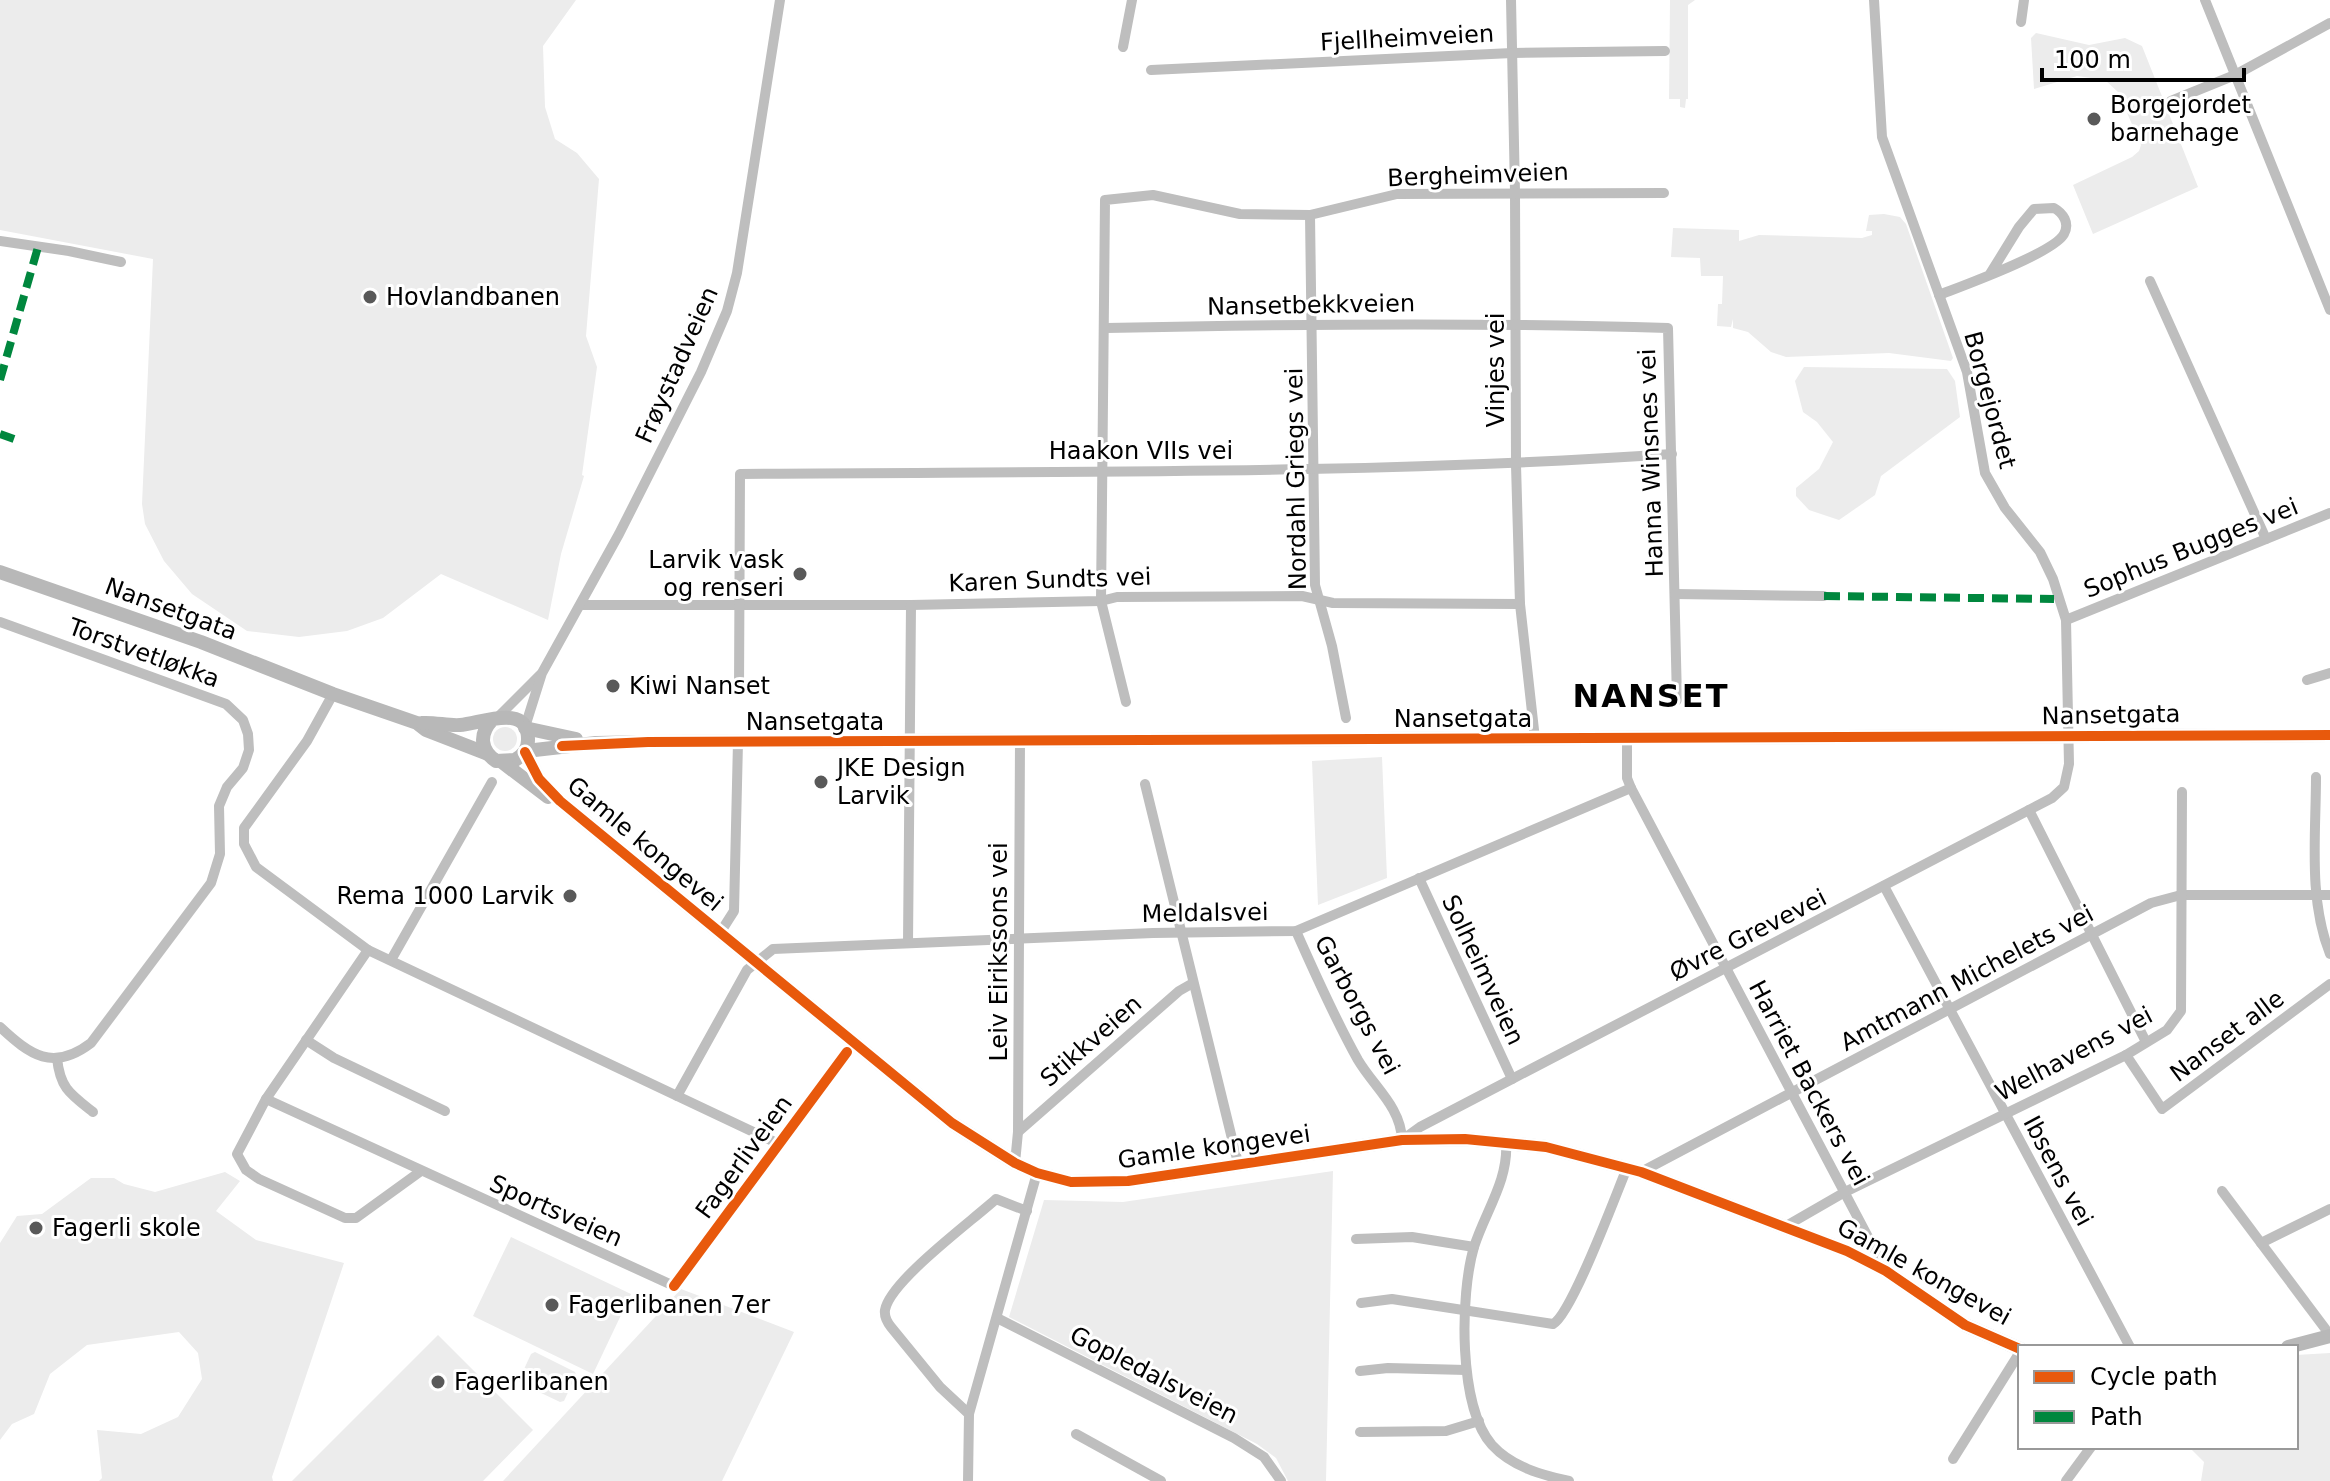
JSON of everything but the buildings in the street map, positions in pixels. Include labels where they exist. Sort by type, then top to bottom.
[{"type":"main road","name":"Nansetgata","points":[[0,572],[201,642],[417,723],[462,725],[495,719]]},
{"type":"main road","points":[[495,719],[516,719],[525,727],[528,743],[525,751],[515,760],[502,762],[488,754],[482,739],[484,730],[495,719]]},
{"type":"main road","name":"Nansetgata","points":[[417,723],[426,730],[488,754]]},
{"type":"main road","name":"Nansetgata","points":[[525,727],[596,743]]},
{"type":"main road","name":"Nansetgata","points":[[525,751],[596,743],[2330,735]]},
{"type":"main road","name":"Gamle kongevei","points":[[525,751],[539,779],[560,801],[754,962],[952,1123],[1015,1163],[1037,1173],[1071,1182],[1101,1183],[1431,1138],[1546,1147],[1634,1170],[1847,1251],[1886,1271],[1965,1325],[2018,1349]]},
{"type":"main road","name":"Gamle kongevei","points":[[502,762],[548,797],[560,801]]},
{"type":"main road","points":[[2296,1345],[2330,1336]]},
{"type":"street","name":"Frøystadveien","points":[[525,727],[542,673],[581,605],[701,372],[727,311],[737,273],[780,0]]},
{"type":"street","points":[[1123,47],[1132,0]]},
{"type":"street","name":"Vinjes vei","points":[[1511,0],[1520,604],[1535,739]]},
{"type":"street","name":"Borgejordet","points":[[1874,0],[1882,137],[1967,372],[1985,473],[2005,508],[2040,552],[2053,579],[2066,620],[2070,736]]},
{"type":"street","points":[[2021,22],[2024,0]]},
{"type":"street","points":[[2205,0],[2330,310]]},
{"type":"street","points":[[2171,101],[2235,75],[2330,23]]},
{"type":"street","name":"Fjellheimveien","points":[[1151,70],[1512,53],[1665,51]]},
{"type":"street","name":"Bergheimveien","points":[[1106,328],[1105,200],[1153,195],[1240,214],[1310,215],[1397,194],[1664,193]]},
{"type":"street","points":[[1939,295],[1990,274],[2052,247],[2064,235],[2064,216],[2054,208],[2034,209],[1990,274]]},
{"type":"street","name":"Nordahl Griegs vei","points":[[1310,215],[1315,585],[1332,646],[1346,718]]},
{"type":"street","points":[[0,241],[121,262]]},
{"type":"street","points":[[2150,281],[2266,539]]},
{"type":"street","name":"Nansetbekkveien","points":[[1106,328],[1313,323],[1516,323]]},
{"type":"street","name":"Hanna Winsnes vei","points":[[1516,323],[1668,328],[1677,700]]},
{"type":"street","points":[[1106,328],[1101,601],[1126,702]]},
{"type":"street","name":"Haakon VIIs vei","points":[[738,604],[740,474],[1313,471],[1516,465],[1672,454]]},
{"type":"street","name":"Sophus Bugges vei","points":[[2066,620],[2330,513]]},
{"type":"street","points":[[1675,594],[1824,596]]},
{"type":"street","name":"Karen Sundts vei","points":[[581,605],[911,605],[1217,596],[1302,596],[1333,603],[1520,604]]},
{"type":"street","points":[[738,604],[739,690]]},
{"type":"street","points":[[908,943],[911,605]]},
{"type":"street","name":"Torstvetløkka","points":[[0,622],[226,704],[243,720],[250,743],[243,768],[227,787],[219,806],[220,854],[211,883],[91,1043],[78,1053],[57,1058]]},
{"type":"street","name":"Frøystadveien","points":[[495,719],[542,673]]},
{"type":"street","points":[[2307,680],[2330,673]]},
{"type":"street","name":"Fagerliveien","points":[[333,694],[307,741],[244,828],[244,844],[256,867],[368,950],[779,1144]]},
{"type":"street","name":"Øvre Grevevei","points":[[1402,1140],[1420,1127],[2052,798],[2064,787],[2068,777],[2070,736]]},
{"type":"street","name":"Harriet Backers vei","points":[[1627,738],[1627,778],[1631,788],[1886,1271]]},
{"type":"street","name":"Leiv Eirikssons vei","points":[[1015,1163],[1018,1132],[1020,741]]},
{"type":"street","points":[[720,933],[734,911],[738,742]]},
{"type":"street","points":[[2316,777],[2316,895],[2318,919],[2330,954]]},
{"type":"street","points":[[391,960],[492,782]]},
{"type":"street","points":[[1145,784],[1238,1163]]},
{"type":"street","name":"Meldalsvei","points":[[754,962],[773,949],[1296,931],[1631,788]]},
{"type":"street","name":"Welhavens vei","points":[[1786,1226],[1845,1192],[2126,1055],[2167,1030],[2181,1011],[2182,792]]},
{"type":"street","points":[[2029,810],[2146,1042]]},
{"type":"street","name":"Solheimveien","points":[[1419,878],[1512,1079]]},
{"type":"street","name":"Ibsens vei","points":[[1884,886],[2129,1345]]},
{"type":"street","name":"Amtmann Michelets vei","points":[[1634,1170],[1791,1093],[2151,903],[2181,895],[2330,895]]},
{"type":"street","name":"Garborgs vei","points":[[1296,931],[1359,1062],[1395,1112],[1402,1140]]},
{"type":"street","points":[[368,950],[266,1099],[237,1154],[246,1170],[259,1179],[345,1218],[356,1218],[421,1171]]},
{"type":"street","points":[[677,1096],[754,962]]},
{"type":"street","name":"Stikkveien","points":[[1018,1132],[1087,1069],[1179,991],[1193,983]]},
{"type":"street","name":"Nanset alle","points":[[2126,1055],[2162,1109],[2330,984]]},
{"type":"street","points":[[0,1027],[36,1055],[57,1058],[63,1086],[93,1112]]},
{"type":"street","points":[[306,1040],[334,1058],[445,1111]]},
{"type":"street","name":"Sportsveien","points":[[266,1099],[674,1286]]},
{"type":"street","points":[[1506,1142],[1501,1180],[1474,1247],[1466,1287],[1466,1370],[1479,1421],[1493,1446],[1539,1478],[1569,1481]]},
{"type":"street","points":[[1361,1303],[1392,1299],[1553,1324],[1560,1320],[1634,1170]]},
{"type":"street","points":[[969,1478],[969,1414],[1037,1173]]},
{"type":"street","points":[[2222,1191],[2330,1336]]},
{"type":"street","points":[[969,1414],[940,1387],[891,1327],[885,1318],[885,1309],[903,1281],[996,1199],[1027,1211]]},
{"type":"street","points":[[2261,1243],[2330,1209]]},
{"type":"street","points":[[1356,1239],[1412,1237],[1474,1247]]},
{"type":"street","name":"Gopledalsveien","points":[[997,1318],[1234,1438],[1264,1457],[1281,1481]]},
{"type":"street","name":"Gamle kongevei","points":[[1953,1459],[2018,1353]]},
{"type":"street","points":[[1360,1371],[1388,1368],[1466,1370]]},
{"type":"street","points":[[1360,1432],[1446,1431],[1479,1421]]},
{"type":"street","points":[[1076,1434],[1161,1481]]},
{"type":"street","points":[[2066,1481],[2090,1449]]},
{"type":"shaded area","name":"Hovlandbanen","points":[[0,0],[576,0],[543,46],[545,107],[555,139],[577,153],[599,179],[586,336],[597,367],[584,476],[561,554],[548,620],[441,574],[383,618],[347,631],[299,637],[247,631],[192,594],[164,561],[145,524],[142,504],[153,259],[0,230]]},
{"type":"shaded area","points":[[1670,0],[1695,0],[1688,5],[1688,99],[1685,108],[1680,107],[1680,99],[1669,99]]},
{"type":"shaded area","points":[[2036,33],[2089,45],[2125,38],[2142,46],[2198,187],[2093,234],[2073,185],[2132,157],[2141,145],[2118,92],[2105,80],[2077,76],[2034,89],[2031,38]]},
{"type":"shaded area","points":[[1869,215],[1900,217],[1906,224],[1953,358],[1951,361],[1889,353],[1786,357],[1771,352],[1748,332],[1733,328],[1733,319],[1731,327],[1717,326],[1723,276],[1701,276],[1700,258],[1671,257],[1673,228],[1739,230],[1739,241],[1759,235],[1862,238],[1872,235],[1872,231],[1866,231]]},
{"type":"shaded area","points":[[1804,367],[1947,369],[1955,381],[1960,417],[1881,476],[1875,495],[1839,520],[1809,510],[1796,496],[1796,488],[1819,469],[1833,442],[1817,422],[1803,412],[1795,381]]},
{"type":"shaded area","points":[[505,727],[516,734],[517,739],[510,750],[505,751],[494,744],[493,739],[500,728]]},
{"type":"shaded area","points":[[1382,757],[1387,878],[1318,905],[1312,761]]},
{"type":"shaded area","points":[[1333,1171],[1326,1481],[1288,1481],[1276,1458],[1257,1444],[1009,1317],[1044,1200],[1123,1202]]},
{"type":"shaded area","points":[[225,1172],[240,1181],[216,1211],[256,1240],[344,1263],[273,1481],[99,1481],[102,1478],[97,1430],[141,1434],[178,1417],[202,1379],[198,1353],[179,1332],[87,1345],[50,1374],[34,1414],[12,1424],[0,1440],[0,1243],[17,1216],[42,1214],[91,1178],[114,1178],[124,1184],[155,1192]]},
{"type":"shaded area","name":"Fagerlibanen 7er","points":[[511,1237],[631,1294],[593,1374],[473,1316]]},
{"type":"shaded area","points":[[681,1289],[794,1332],[722,1481],[503,1481]]},
{"type":"shaded area","name":"Fagerlibanen","points":[[438,1335],[533,1430],[483,1481],[292,1481]]},
{"type":"shaded area","points":[[535,1352],[575,1372],[564,1401],[560,1402],[520,1383],[531,1354]]},
{"type":"shaded area","points":[[2330,1353],[2330,1481],[2201,1481],[2204,1462],[2191,1449],[2298,1449],[2298,1355]]},
{"type":"marked path","points":[[0,380],[38,247]]},
{"type":"marked path","points":[[0,434],[14,439]]},
{"type":"marked path","points":[[1824,596],[2054,599]]},
{"type":"cycle path","points":[[562,746],[648,742],[2330,735]]},
{"type":"cycle path","points":[[525,752],[539,779],[560,801],[952,1123],[1015,1163],[1037,1173],[1071,1182],[1128,1181],[1402,1140],[1465,1139],[1546,1147],[1641,1172],[1847,1251],[1886,1271],[1965,1325],[2018,1348]]},
{"type":"cycle path","points":[[674,1286],[847,1052]]},
{"type":"place","name":"Borgejordet barnehage","points":[[2094,119]]},
{"type":"place","name":"Hovlandbanen","points":[[370,297]]},
{"type":"place","name":"Larvik vask og renseri","points":[[800,574]]},
{"type":"place","name":"Kiwi Nanset","points":[[613,686]]},
{"type":"place","name":"JKE Design Larvik","points":[[821,782]]},
{"type":"place","name":"Rema 1000 Larvik","points":[[570,896]]},
{"type":"place","name":"Fagerli skole","points":[[36,1228]]},
{"type":"place","name":"Fagerlibanen 7er","points":[[552,1305]]},
{"type":"place","name":"Fagerlibanen","points":[[438,1382]]},
{"type":"district","name":"NANSET","points":[[1651,696]]}]
